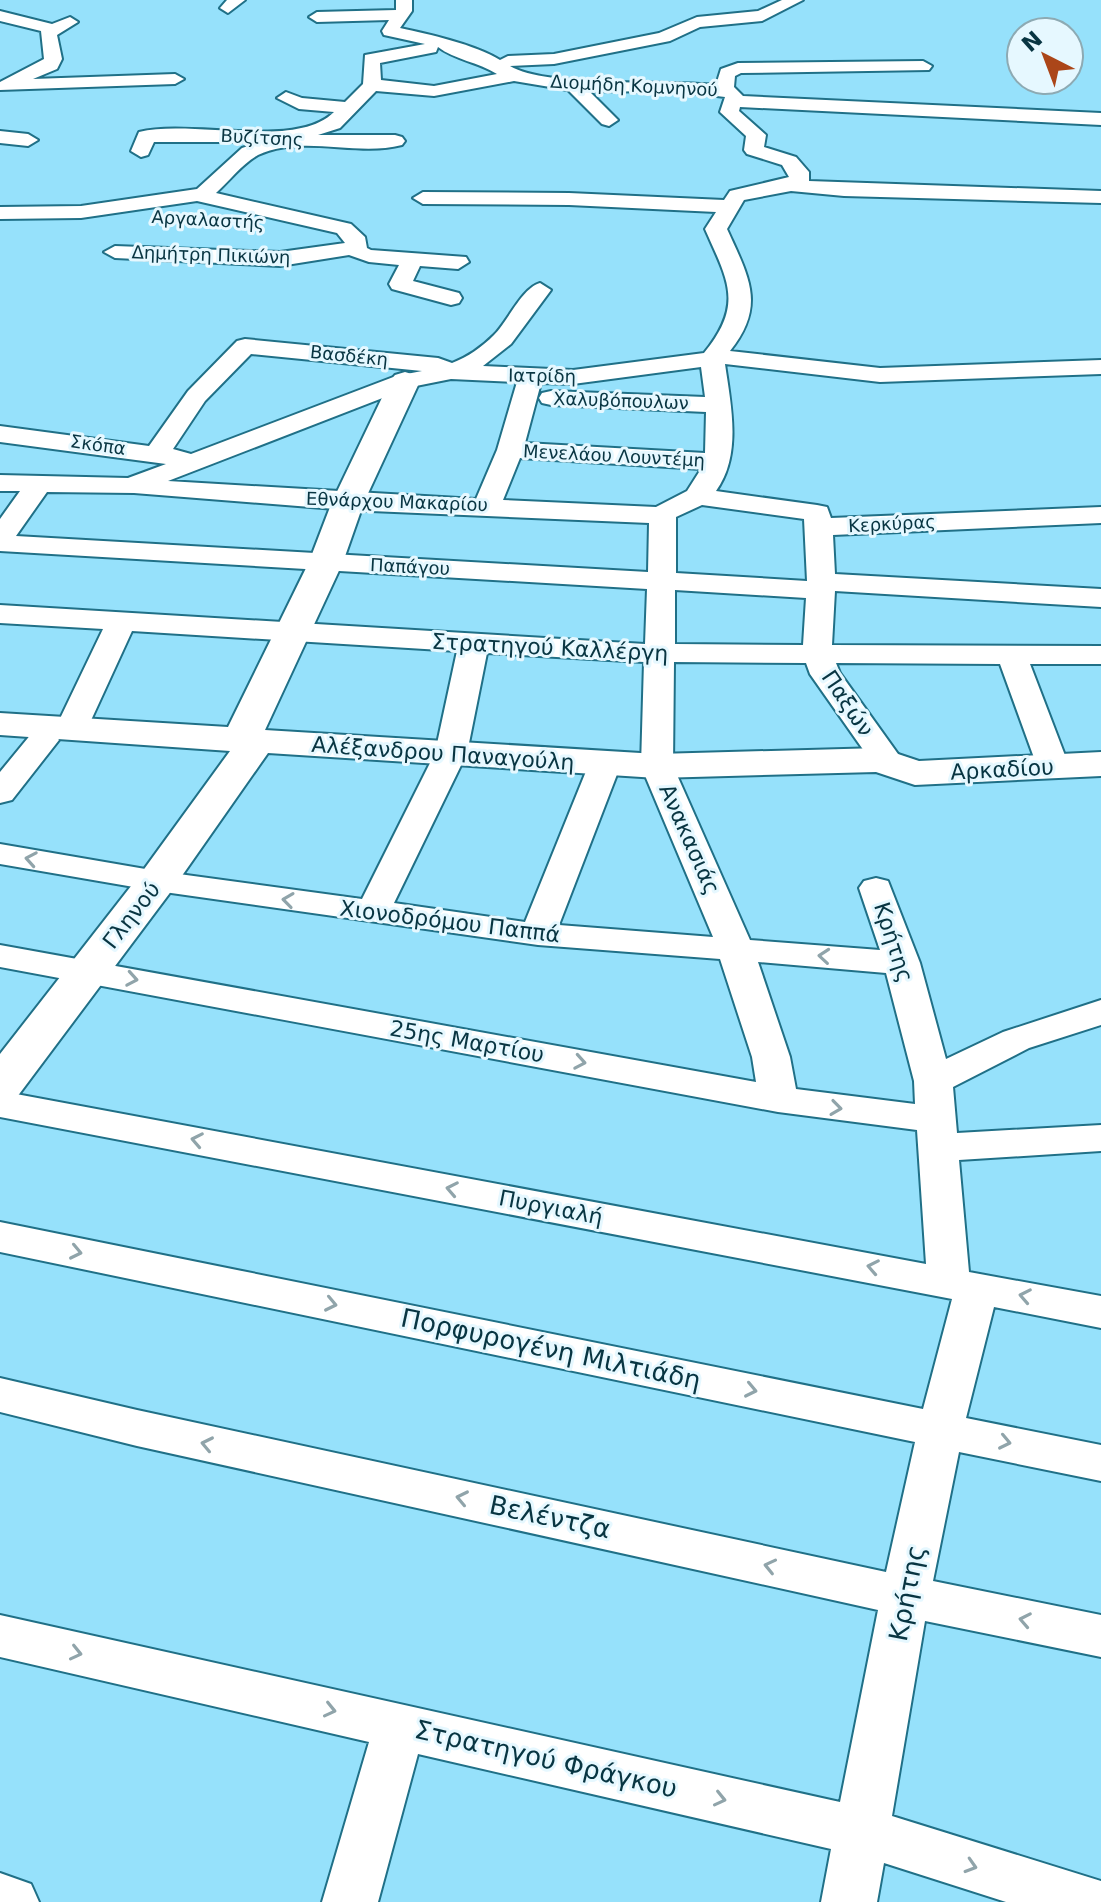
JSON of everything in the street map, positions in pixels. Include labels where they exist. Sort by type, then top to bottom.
[{"type":"street","points":[[403,8],[390,31],[447,45],[495,63],[554,59],[664,37],[697,22],[766,15],[795,0]]},
{"type":"street","points":[[317,17],[403,8]]},
{"type":"street","points":[[0,16],[51,29],[70,22]]},
{"type":"street","points":[[3,87],[53,63],[47,36],[51,29]]},
{"type":"street","points":[[0,213],[81,212],[197,195],[209,190],[249,152],[333,124],[372,85],[371,59],[447,45]]},
{"type":"street","name":"Διομήδη Κομνηνού","points":[[495,63],[513,76],[573,85],[728,95],[729,112],[756,135],[754,150],[789,161],[797,168],[799,180],[789,185]]},
{"type":"street","points":[[923,66],[738,68],[727,73],[728,95],[828,108],[1101,119]]},
{"type":"street","points":[[372,85],[434,91],[513,76]]},
{"type":"street","points":[[3,87],[175,79]]},
{"type":"street","points":[[573,85],[609,120]]},
{"type":"street","points":[[286,98],[299,103],[350,108]]},
{"type":"street","name":"Βυζίτσης","points":[[141,151],[146,136],[395,141]]},
{"type":"street","points":[[0,137],[28,140]]},
{"type":"street","points":[[663,515],[697,496],[718,462],[712,358],[743,310],[743,295],[735,268],[716,229],[728,206],[741,194],[789,185],[820,189],[1101,197]]},
{"type":"street","name":"Δημήτρη Πικιώνη","points":[[197,195],[335,225]]},
{"type":"street","points":[[423,198],[601,200],[728,206]]},
{"type":"street","name":"Αργαλαστής","points":[[81,212],[187,219]]},
{"type":"street","name":"Αργαλαστής","points":[[216,221],[335,225]]},
{"type":"street","points":[[335,225],[353,234],[355,248]]},
{"type":"street","name":"Δημήτρη Πικιώνη","points":[[115,252],[280,259],[355,248],[362,255],[379,259],[458,262]]},
{"type":"street","points":[[412,260],[400,284],[451,298]]},
{"type":"street","points":[[451,372],[470,366],[504,341],[540,290]]},
{"type":"street","name":"Βασδέκη","points":[[158,453],[173,423],[208,381],[245,346],[438,365],[451,372]]},
{"type":"street","name":"Ιατρίδη","points":[[0,483],[131,486],[405,381],[451,372],[528,387],[712,358],[745,358],[880,375],[1101,367]]},
{"type":"street","name":"Γληνού","points":[[0,1086],[157,881],[250,740],[291,632],[326,562],[348,502],[405,381]]},
{"type":"street","points":[[487,506],[510,450],[528,387]]},
{"type":"street","name":"Χαλυβόπουλων","points":[[528,387],[717,405]]},
{"type":"street","name":"Σκόπα","points":[[0,434],[158,453],[194,462]]},
{"type":"street","name":"Μενελάου Λουντέμη","points":[[510,450],[718,462]]},
{"type":"street","points":[[0,540],[39,484]]},
{"type":"street","name":"Εθνάρχου Μακαρίου","points":[[131,486],[348,502],[663,515]]},
{"type":"street","name":"Κερκύρας","points":[[697,496],[817,513],[819,527],[1101,515]]},
{"type":"street","name":"Ανακασιάς","points":[[663,515],[657,766],[703,865],[771,1057],[778,1099]]},
{"type":"street","name":"Παξών","points":[[819,527],[817,652],[825,674],[895,766]]},
{"type":"street","name":"Παπάγου","points":[[0,540],[662,581],[1101,598]]},
{"type":"street","name":"Στρατηγού Καλλέργη","points":[[0,614],[662,654],[1101,655]]},
{"type":"street","points":[[0,793],[57,735],[121,622]]},
{"type":"street","points":[[373,911],[451,753],[474,643]]},
{"type":"street","points":[[1011,653],[1053,766]]},
{"type":"street","name":"Αλέξανδρου Παναγούλη","points":[[0,724],[57,735],[250,740],[605,764],[895,766]]},
{"type":"street","points":[[538,934],[605,764]]},
{"type":"street","name":"Αρκαδίου","points":[[895,766],[1101,764]]},
{"type":"street","name":"Χιονοδρόμου Παππά","points":[[0,854],[157,881],[538,934],[902,963]]},
{"type":"street","name":"Κρήτης","points":[[849,1902],[905,1596],[941,1428],[963,1284],[936,1116],[902,963],[876,888]]},
{"type":"street","name":"25ης Μαρτίου","points":[[0,956],[778,1099],[890,1115],[936,1116],[1101,1138]]},
{"type":"street","points":[[936,1116],[1016,1040],[1101,1012]]},
{"type":"street","name":"Πυργιαλή","points":[[0,1104],[1101,1312]]},
{"type":"street","name":"Πορφυρογένη Μιλτιάδη","points":[[0,1237],[1101,1463]]},
{"type":"street","name":"Βελέντζα","points":[[0,1395],[137,1428],[1101,1636]]},
{"type":"street","name":"Στρατηγού Φράγκου","points":[[0,1636],[863,1832],[1088,1902]]},
{"type":"street","points":[[350,1902],[400,1726]]},
{"type":"street","points":[[0,1899],[11,1902]]}]
